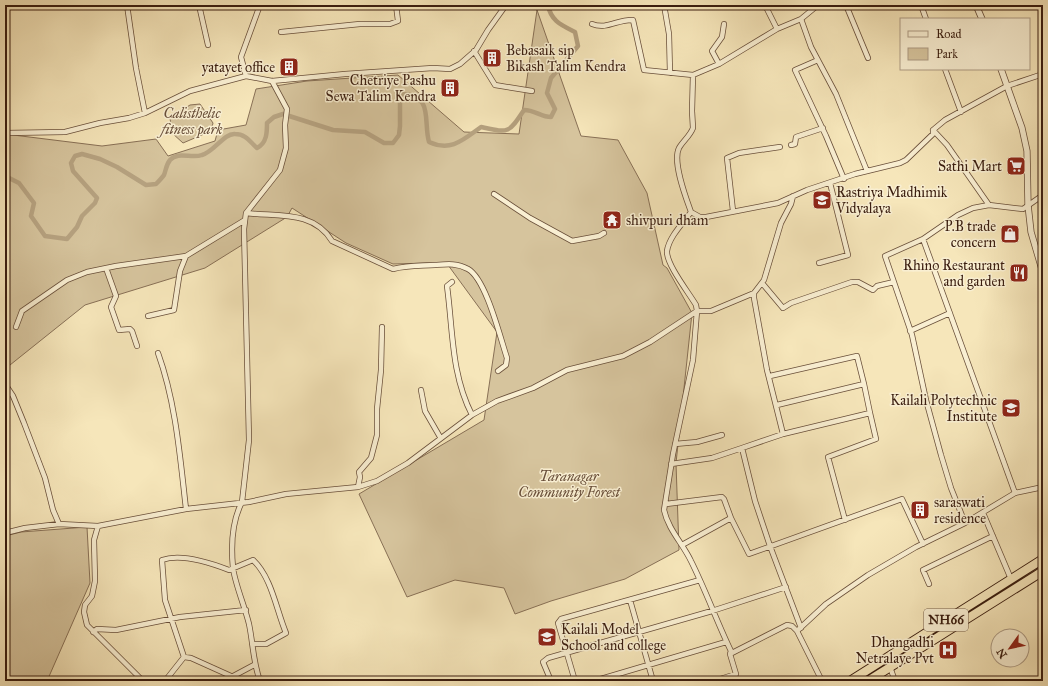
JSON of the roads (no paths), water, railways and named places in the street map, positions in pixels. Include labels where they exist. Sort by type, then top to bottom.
[{"type":"highway","name":"NH66","points":[[850,681],[1043,559]]},
{"type":"highway","name":"NH66","points":[[868,681],[1043,571]]},
{"type":"street","points":[[127,5],[136,68],[145,113]]},
{"type":"street","points":[[199,5],[208,45]]},
{"type":"street","points":[[246,76],[241,57],[260,5]]},
{"type":"street","points":[[281,32],[360,24],[390,24],[398,21],[396,5]]},
{"type":"street","points":[[5,133],[65,132],[100,123],[129,118],[145,113],[190,91],[246,76],[272,81],[345,74],[434,68],[450,69],[460,64],[474,51],[506,5]]},
{"type":"street","points":[[664,5],[669,34],[670,72]]},
{"type":"street","points":[[765,5],[777,29]]},
{"type":"street","points":[[592,24],[602,27],[627,20],[633,20],[644,70],[693,75],[719,64],[777,29],[801,19],[818,5]]},
{"type":"street","points":[[846,5],[868,58]]},
{"type":"street","points":[[921,5],[926,18]]},
{"type":"street","points":[[976,5],[982,18]]},
{"type":"street","points":[[801,19],[810,46],[836,94],[867,171]]},
{"type":"street","points":[[719,64],[712,51],[722,37],[724,24]]},
{"type":"street","points":[[474,51],[495,85],[532,91]]},
{"type":"street","points":[[818,60],[795,70],[823,128],[844,179]]},
{"type":"street","points":[[945,70],[962,112]]},
{"type":"street","points":[[1001,70],[1022,128],[1027,151],[1028,205],[1031,232],[1043,274]]},
{"type":"street","points":[[693,75],[693,128],[678,149],[676,159],[691,212],[700,217],[778,202],[830,183],[906,160],[933,134],[933,130],[945,120],[1007,86],[1043,74]]},
{"type":"street","points":[[260,681],[254,665],[253,644],[246,610],[234,570],[233,537],[242,502],[250,440],[244,229],[245,220],[246,213],[280,170],[286,148],[285,125],[287,109],[272,81]]},
{"type":"street","points":[[791,145],[795,144],[796,137],[823,128]]},
{"type":"street","points":[[933,130],[947,145],[989,205]]},
{"type":"street","points":[[733,211],[727,158],[739,153],[780,147]]},
{"type":"street","points":[[819,263],[848,255],[830,183]]},
{"type":"street","points":[[494,194],[530,218],[572,241],[599,236],[604,233]]},
{"type":"street","points":[[965,524],[951,488],[941,455],[926,400],[910,331],[885,256],[923,239],[942,228],[958,215],[973,208],[989,205],[1023,209],[1043,195]]},
{"type":"street","points":[[5,533],[25,528],[59,524],[98,526],[286,494],[358,487],[377,481],[408,463],[440,437],[472,415],[497,401],[543,384],[567,370],[623,356],[650,342],[698,311],[711,311],[754,293],[762,283],[784,216],[791,204],[793,196]]},
{"type":"street","points":[[691,212],[669,243],[667,252],[669,262],[696,305],[698,311],[693,360],[671,464],[665,515],[700,580],[726,642],[736,674],[714,681]]},
{"type":"street","points":[[246,213],[296,217],[311,220],[327,232],[332,240],[393,269],[408,265],[452,263],[468,269],[477,276],[486,295],[507,358],[506,365],[498,371]]},
{"type":"street","points":[[16,327],[22,311],[38,298],[67,280],[88,272],[106,268],[186,256],[245,220]]},
{"type":"street","points":[[923,239],[1015,494]]},
{"type":"street","points":[[1036,249],[1043,246]]},
{"type":"street","points":[[148,316],[174,310],[180,271],[186,256]]},
{"type":"street","points":[[106,268],[116,296],[111,307],[119,330],[130,329],[137,346]]},
{"type":"street","points":[[452,282],[447,286],[453,358],[458,383],[472,415]]},
{"type":"street","points":[[762,283],[783,308],[791,303],[852,282],[858,282],[873,290],[877,286],[894,282]]},
{"type":"street","points":[[754,293],[767,370],[770,376],[783,434]]},
{"type":"street","points":[[910,331],[950,313]]},
{"type":"street","points":[[358,487],[359,472],[370,458],[377,435],[377,409],[381,370],[382,327]]},
{"type":"street","points":[[158,353],[165,372],[176,432],[186,510]]},
{"type":"street","points":[[770,376],[858,356],[876,439],[828,457],[845,520]]},
{"type":"street","points":[[5,384],[13,396],[43,471],[59,524]]},
{"type":"street","points":[[777,405],[864,384]]},
{"type":"street","points":[[421,390],[425,411],[440,437]]},
{"type":"street","points":[[671,464],[712,458],[783,434],[870,413]]},
{"type":"street","points":[[675,444],[697,442],[722,435]]},
{"type":"street","points":[[742,448],[755,501],[770,546],[802,628]]},
{"type":"street","points":[[797,631],[802,628],[826,604],[868,575],[923,544],[965,524],[1015,494],[1043,487]]},
{"type":"street","points":[[666,504],[722,497],[749,554],[902,499],[923,544]]},
{"type":"street","points":[[982,513],[1012,580]]},
{"type":"street","points":[[682,545],[732,518]]},
{"type":"street","points":[[98,526],[94,540],[95,581],[92,596],[85,605],[84,612],[88,625],[93,632],[143,681]]},
{"type":"street","points":[[929,584],[923,570],[993,536]]},
{"type":"street","points":[[184,657],[165,600],[162,560],[181,558],[234,570],[253,560],[258,565],[268,582],[286,633],[266,644],[253,644]]},
{"type":"street","points":[[575,681],[558,623],[561,619],[700,580]]},
{"type":"street","points":[[551,681],[543,662],[548,658],[712,611],[786,587]]},
{"type":"street","points":[[630,600],[653,681]]},
{"type":"street","points":[[93,632],[97,629],[116,630],[171,619],[227,611],[246,610]]},
{"type":"street","points":[[730,654],[787,625],[792,626],[797,631],[822,681]]},
{"type":"street","points":[[594,681],[726,642]]},
{"type":"street","points":[[184,657],[191,658],[231,676]]},
{"type":"street","points":[[165,681],[184,657]]},
{"type":"street","points":[[224,681],[254,665]]},
{"type":"street","points":[[890,667],[895,681]]},
{"type":"street","points":[[17,681],[24,679],[28,681]]},
{"type":"waterway","points":[[5,176],[19,183],[34,203],[31,216],[45,236],[67,239],[77,227],[82,216],[95,203],[97,198],[73,171],[71,163],[75,156],[82,154],[100,159],[117,167],[146,185],[156,184],[158,182],[164,175],[167,166],[173,157],[202,155],[211,150],[231,134],[242,135],[257,148],[265,140],[267,123],[274,117],[283,114],[333,130],[365,132],[384,143],[393,143],[399,135],[400,98],[402,94],[412,95],[419,99],[423,104],[429,142],[437,145],[444,146],[456,143],[481,127],[503,131],[507,130],[511,128],[524,110],[551,117],[555,109],[547,93],[551,78],[578,46],[575,32],[557,22],[549,10],[548,5]]},
{"type":"place","name":"Bebasaik sip Bikash Talim Kendra","points":[[492,58]]},
{"type":"place","name":"yatayet office","points":[[289,67]]},
{"type":"place","name":"Chetriye Pashu Sewa Talim Kendra","points":[[450,88]]},
{"type":"place","name":"Sathi Mart","points":[[1016,166]]},
{"type":"place","name":"Rastriya Madhimik Vidyalaya","points":[[822,200]]},
{"type":"place","name":"shivpuri dham","points":[[612,220]]},
{"type":"place","name":"P.B trade concern","points":[[1010,234]]},
{"type":"place","name":"Rhino Restaurant and garden","points":[[1019,273]]},
{"type":"place","name":"Kailali Polytechnic Institute","points":[[1011,408]]},
{"type":"place","name":"saraswati residence","points":[[920,510]]},
{"type":"place","name":"Kailali Model School and college","points":[[547,637]]},
{"type":"place","name":"Dhangadhi Netralaye Pvt","points":[[948,650]]},
{"type":"park label","name":"Calisthelic fitness park","points":[[192,122]]},
{"type":"park label","name":"Taranagar Community Forest","points":[[569,484]]}]
